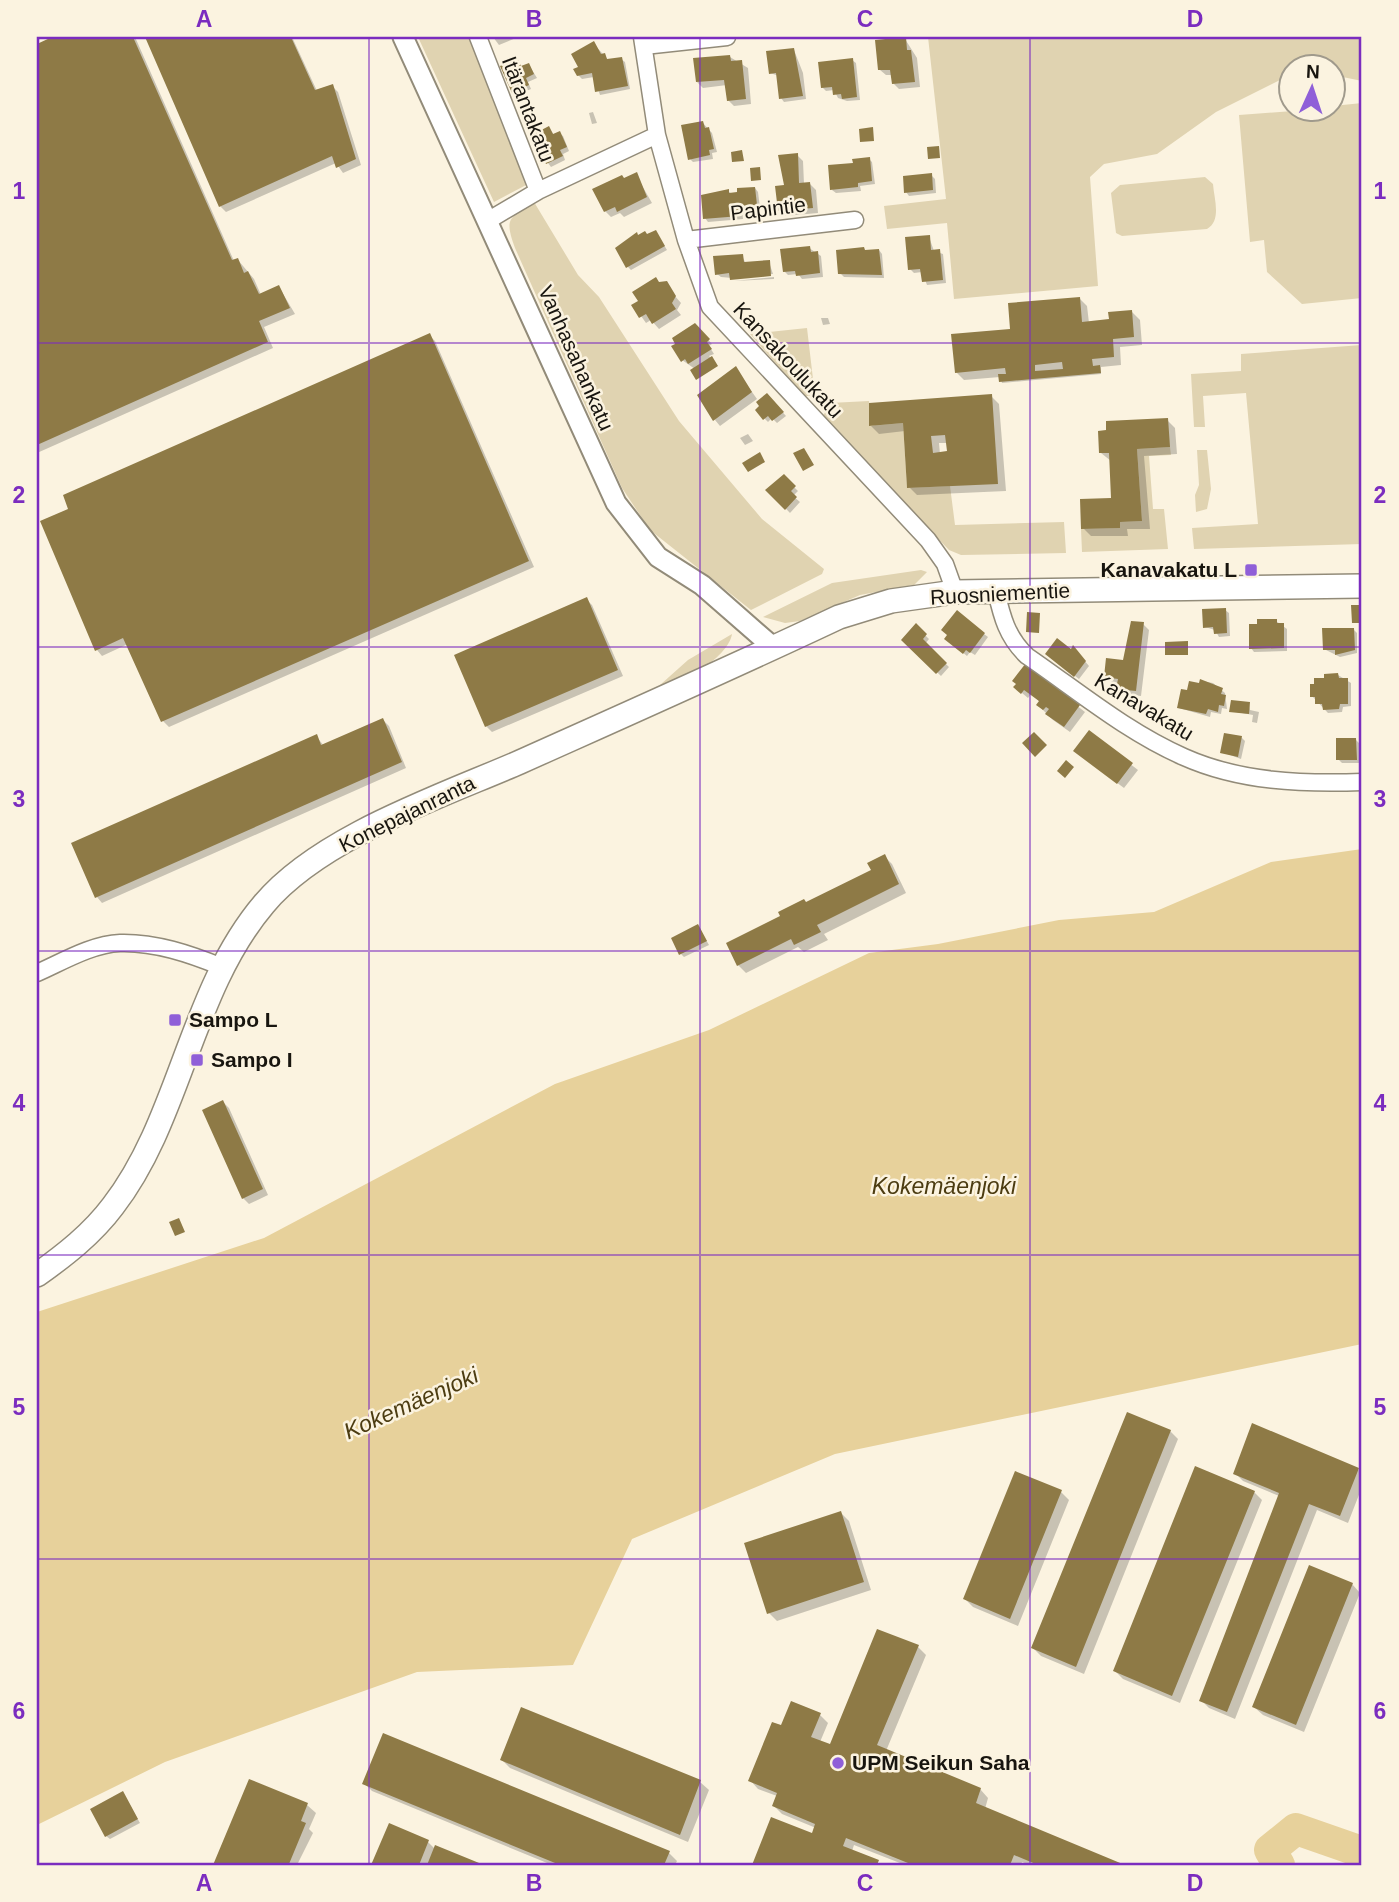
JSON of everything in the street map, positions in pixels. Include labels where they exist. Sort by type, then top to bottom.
[{"type":"main road","name":"Ruosniementie","points":[[774,648],[839,617],[891,601],[955,592],[1362,586]]},
{"type":"main road","name":"Konepajanranta","points":[[37,1275],[77,1246],[114,1205],[135,1170],[222,967],[265,902],[298,873],[379,824],[774,648]]},
{"type":"street","name":"Vanhasahankatu","points":[[403,37],[418,74],[489,220],[616,503],[658,556],[702,585],[774,648]]},
{"type":"street","name":"Itärantakatu","points":[[478,37],[538,191],[657,135]]},
{"type":"street","points":[[643,42],[727,37]]},
{"type":"street","name":"Kansakoulukatu","points":[[643,42],[657,135],[686,240],[710,307],[928,540],[945,564],[955,592]]},
{"type":"street","points":[[489,220],[538,191]]},
{"type":"street","name":"Papintie","points":[[686,240],[855,220]]},
{"type":"street","name":"Kanavakatu","points":[[996,592],[1006,629],[1015,644],[1027,656],[1132,730],[1184,758],[1222,771],[1271,780],[1362,782]]},
{"type":"street","points":[[37,973],[90,950],[118,943],[180,952],[222,967]]},
{"type":"shaded area","points":[[418,37],[471,37],[530,183],[494,202]]},
{"type":"shaded area","points":[[928,37],[1362,37],[1362,81],[1346,78],[1346,52],[1276,52],[1276,82],[1216,112],[1157,154],[1104,164],[1090,177],[1098,286],[954,299],[947,223],[887,229],[884,206],[946,199]]},
{"type":"shaded area","points":[[1362,103],[1362,298],[1302,304],[1267,272],[1264,240],[1250,242],[1239,115],[1276,112],[1276,122],[1346,122],[1346,105]]},
{"type":"shaded area","points":[[1205,177],[1213,184],[1216,209],[1212,225],[1207,229],[1122,236],[1116,233],[1111,193],[1120,185]]},
{"type":"shaded area","points":[[534,202],[578,275],[599,297],[679,421],[762,519],[824,569],[822,574],[751,610],[650,530],[622,488],[515,248],[510,230],[511,220]]},
{"type":"shaded area","points":[[807,328],[815,396],[804,396],[750,334]]},
{"type":"shaded area","points":[[1362,345],[1362,544],[1194,549],[1192,528],[1258,524],[1246,393],[1203,396],[1205,427],[1194,427],[1191,374],[1241,371],[1241,354]]},
{"type":"shaded area","points":[[869,401],[870,426],[903,423],[907,488],[950,486],[955,525],[1064,522],[1066,553],[961,555],[949,550],[822,418],[830,403]]},
{"type":"shaded area","points":[[1170,447],[1171,455],[1149,456],[1153,509],[1164,509],[1168,549],[1082,552],[1081,529],[1120,528],[1120,522],[1142,521],[1137,449]]},
{"type":"shaded area","points":[[1197,450],[1207,450],[1211,489],[1207,509],[1196,512],[1195,495],[1199,485]]},
{"type":"shaded area","points":[[921,570],[927,572],[914,585],[860,595],[800,621],[785,623],[763,617],[832,583]]},
{"type":"shaded area","points":[[732,634],[722,652],[703,668],[680,681],[660,685],[688,660]]},
{"type":"water","name":"Kokemäenjoki","points":[[1362,849],[1362,1344],[835,1454],[632,1539],[573,1665],[417,1672],[165,1762],[37,1825],[37,1312],[264,1238],[555,1084],[709,1030],[869,953],[938,944],[1059,920],[1154,912],[1271,862]]},
{"type":"building","points":[[52,37],[133,37],[232,260],[238,258],[244,273],[248,271],[259,294],[279,285],[290,308],[259,321],[268,342],[37,445],[37,44]]},
{"type":"building","points":[[145,37],[291,37],[315,90],[333,84],[356,159],[336,168],[332,156],[219,207]]},
{"type":"building","points":[[906,37],[907,50],[911,50],[915,82],[892,84],[890,70],[878,70],[875,40]]},
{"type":"building","points":[[594,41],[607,59],[622,57],[628,86],[595,92],[592,73],[577,76],[573,69],[578,67],[571,54]]},
{"type":"building","points":[[794,48],[803,96],[779,99],[776,73],[769,74],[766,51]]},
{"type":"building","points":[[730,55],[731,61],[742,60],[746,99],[727,101],[724,80],[696,82],[693,58]]},
{"type":"building","points":[[517,58],[521,66],[529,63],[534,74],[526,78],[529,85],[512,93],[500,66]]},
{"type":"building","points":[[853,58],[857,97],[842,99],[841,94],[833,95],[832,87],[821,88],[818,62]]},
{"type":"building","points":[[703,121],[705,128],[709,127],[714,149],[709,150],[710,155],[688,160],[681,125]]},
{"type":"building","points":[[549,126],[553,134],[560,131],[567,147],[560,150],[563,156],[546,164],[532,135]]},
{"type":"building","points":[[873,127],[874,141],[860,142],[859,129]]},
{"type":"building","points":[[939,146],[940,158],[928,159],[927,147]]},
{"type":"building","points":[[742,150],[744,161],[732,162],[731,152]]},
{"type":"building","points":[[798,153],[799,183],[810,182],[813,208],[778,211],[775,186],[784,185],[778,155]]},
{"type":"building","points":[[870,157],[872,181],[858,183],[858,187],[830,190],[828,165],[853,163],[852,159]]},
{"type":"building","points":[[760,167],[761,180],[751,181],[750,168]]},
{"type":"building","points":[[637,172],[647,197],[617,212],[615,207],[604,212],[592,189],[622,175],[624,178]]},
{"type":"building","points":[[932,173],[933,190],[904,193],[903,176]]},
{"type":"building","points":[[755,187],[757,205],[739,206],[740,216],[703,219],[701,195],[729,189],[729,193],[737,192],[737,188]]},
{"type":"building","points":[[656,230],[665,246],[626,268],[615,248],[637,232],[638,235]]},
{"type":"building","points":[[930,235],[931,250],[940,249],[943,280],[922,282],[920,269],[908,270],[905,237]]},
{"type":"building","points":[[810,246],[811,252],[818,251],[820,273],[796,276],[795,271],[783,272],[780,249]]},
{"type":"building","points":[[864,247],[865,250],[879,249],[882,275],[838,274],[836,250]]},
{"type":"building","points":[[743,254],[744,262],[770,260],[771,276],[730,280],[729,273],[715,275],[713,256]]},
{"type":"building","points":[[656,277],[659,282],[667,281],[676,296],[672,303],[676,309],[652,324],[646,314],[639,318],[631,305],[638,301],[632,292]]},
{"type":"building","points":[[1080,297],[1082,322],[1109,319],[1108,312],[1132,310],[1134,337],[1113,339],[1114,357],[1092,359],[1093,366],[1100,365],[1101,373],[999,382],[998,374],[1006,374],[1005,368],[955,373],[951,334],[1010,329],[1008,303]],"holes":[[[1062,362],[1063,369],[1035,371],[1035,365]]]},
{"type":"building","points":[[695,323],[710,339],[707,342],[712,349],[688,364],[685,359],[681,362],[671,346],[675,344],[672,338]]},
{"type":"building","points":[[430,333],[529,561],[161,722],[123,638],[95,651],[40,521],[68,509],[63,495]]},
{"type":"building","points":[[712,356],[718,366],[696,380],[690,370]]},
{"type":"building","points":[[736,366],[752,392],[713,421],[697,395]]},
{"type":"building","points":[[767,393],[784,412],[772,421],[768,416],[763,420],[755,410],[759,406],[756,402]]},
{"type":"building","points":[[992,394],[998,484],[907,488],[903,423],[869,426],[869,403]],"holes":[[[945,435],[947,451],[933,453],[931,436]]]},
{"type":"building","points":[[1168,418],[1170,447],[1137,449],[1142,521],[1120,522],[1120,528],[1081,529],[1080,499],[1111,498],[1109,453],[1099,453],[1098,431],[1106,430],[1106,421]]},
{"type":"building","points":[[804,448],[814,465],[803,471],[793,453]]},
{"type":"building","points":[[760,452],[765,462],[748,472],[742,463]]},
{"type":"building","points":[[784,474],[796,486],[791,491],[797,497],[785,510],[765,490]]},
{"type":"building","points":[[587,597],[618,670],[485,727],[454,655]]},
{"type":"building","points":[[1351,605],[1362,605],[1362,623],[1352,623]]},
{"type":"building","points":[[1226,608],[1227,633],[1214,634],[1213,627],[1203,628],[1202,609]]},
{"type":"building","points":[[957,610],[985,633],[970,653],[966,650],[963,654],[944,639],[947,635],[941,630]]},
{"type":"building","points":[[1027,612],[1040,613],[1039,633],[1026,632]]},
{"type":"building","points":[[1257,619],[1277,619],[1277,623],[1284,623],[1284,648],[1249,649],[1249,624],[1257,624]]},
{"type":"building","points":[[1131,621],[1144,622],[1136,691],[1116,689],[1118,679],[1104,677],[1106,658],[1123,660]]},
{"type":"building","points":[[916,623],[927,634],[923,639],[947,663],[936,674],[901,640]]},
{"type":"building","points":[[1322,628],[1354,628],[1355,650],[1335,655],[1335,650],[1323,650]]},
{"type":"building","points":[[1057,638],[1071,649],[1073,645],[1086,661],[1074,677],[1045,654]]},
{"type":"building","points":[[1188,641],[1188,655],[1165,655],[1165,642]]},
{"type":"building","points":[[1026,663],[1080,705],[1064,727],[1045,714],[1049,709],[1046,707],[1043,710],[1036,705],[1039,701],[1024,690],[1021,694],[1013,687],[1016,684],[1012,681]]},
{"type":"building","points":[[1338,673],[1339,678],[1348,678],[1348,704],[1340,704],[1339,709],[1323,710],[1322,704],[1315,704],[1315,697],[1310,697],[1310,684],[1314,684],[1314,678],[1324,678],[1324,674]]},
{"type":"building","points":[[1200,679],[1223,688],[1221,694],[1226,695],[1224,706],[1219,705],[1218,712],[1208,709],[1206,714],[1177,708],[1181,689],[1187,690],[1189,681],[1199,683]]},
{"type":"building","points":[[1231,700],[1250,702],[1249,714],[1229,712]]},
{"type":"building","points":[[383,718],[402,762],[95,898],[71,843],[317,734],[321,745]]},
{"type":"building","points":[[1089,730],[1133,763],[1117,784],[1073,751]]},
{"type":"building","points":[[1034,732],[1047,745],[1035,757],[1022,743]]},
{"type":"building","points":[[1224,733],[1242,736],[1238,757],[1220,753]]},
{"type":"building","points":[[1336,738],[1356,738],[1357,760],[1336,760]]},
{"type":"building","points":[[1066,760],[1074,767],[1065,778],[1057,771]]},
{"type":"building","points":[[885,854],[899,884],[817,925],[821,932],[794,945],[791,939],[737,966],[726,943],[780,916],[778,912],[804,899],[806,902],[871,870],[867,863]]},
{"type":"building","points":[[698,924],[707,941],[679,955],[671,938]]},
{"type":"building","points":[[223,1100],[263,1189],[242,1199],[202,1110]]},
{"type":"building","points":[[179,1218],[185,1232],[175,1236],[169,1222]]},
{"type":"building","points":[[1127,1412],[1171,1430],[1076,1667],[1031,1648]]},
{"type":"building","points":[[1252,1423],[1359,1468],[1340,1516],[1309,1504],[1227,1712],[1199,1701],[1279,1493],[1233,1474]]},
{"type":"building","points":[[1195,1466],[1255,1491],[1172,1696],[1113,1671]]},
{"type":"building","points":[[1015,1471],[1062,1490],[1010,1619],[963,1599]]},
{"type":"building","points":[[841,1511],[864,1582],[767,1614],[744,1543]]},
{"type":"building","points":[[1309,1565],[1353,1583],[1296,1725],[1252,1707]]},
{"type":"building","name":"UPM Seikun Saha","points":[[877,1629],[919,1645],[877,1745],[981,1788],[976,1803],[1125,1865],[1038,1865],[1014,1855],[1010,1865],[907,1865],[908,1863],[846,1838],[843,1846],[879,1860],[877,1865],[752,1865],[771,1817],[812,1833],[815,1824],[772,1806],[777,1793],[748,1781],[772,1722],[781,1725],[791,1701],[821,1713],[811,1737],[830,1744]]},
{"type":"building","points":[[521,1707],[701,1780],[680,1835],[500,1760]]},
{"type":"building","points":[[383,1733],[670,1851],[664,1865],[560,1865],[362,1784]]},
{"type":"building","points":[[249,1779],[308,1803],[301,1821],[306,1823],[289,1864],[213,1865]]},
{"type":"building","points":[[123,1791],[138,1819],[105,1837],[90,1809]]},
{"type":"building","points":[[389,1823],[429,1840],[419,1865],[371,1865]]},
{"type":"building","points":[[435,1845],[484,1865],[427,1865]]},
{"type":"waterway","points":[[1279,1865],[1270,1850],[1296,1829],[1362,1852]]},
{"type":"place","name":"Kanavakatu L","points":[[1251,570]]},
{"type":"place","name":"Sampo L","points":[[175,1020]]},
{"type":"place","name":"Sampo I","points":[[197,1060]]},
{"type":"place","name":"UPM Seikun Saha","points":[[838,1763]]}]
